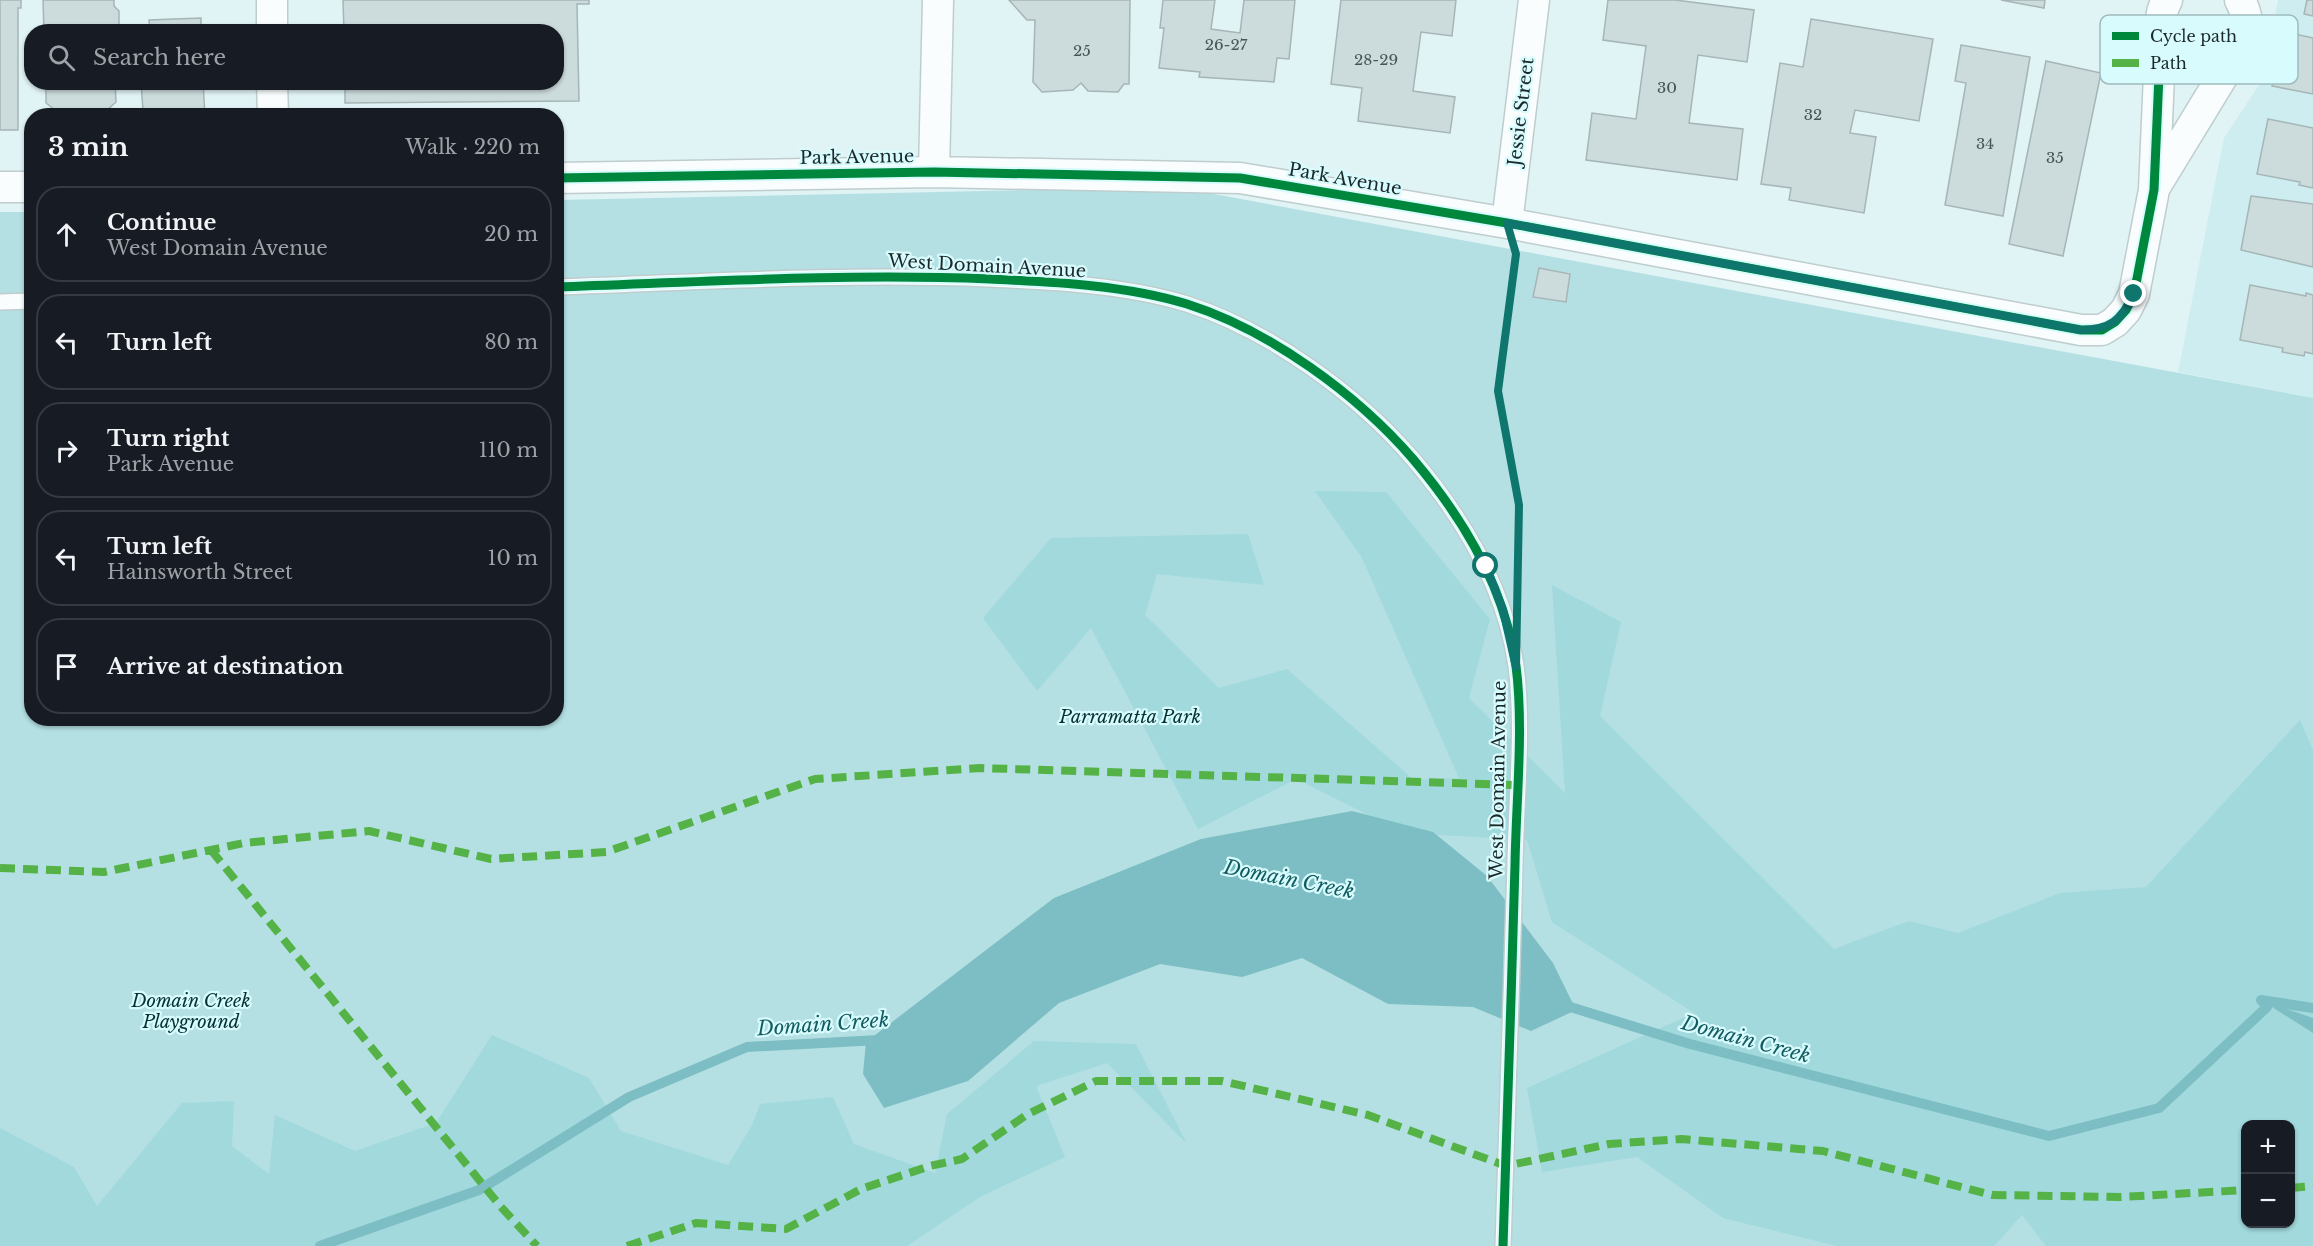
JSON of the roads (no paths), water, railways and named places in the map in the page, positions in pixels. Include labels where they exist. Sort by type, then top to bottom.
[{"type":"street","points":[[272,0],[272,24]]},
{"type":"street","points":[[934,172],[938,0]]},
{"type":"street","name":"Jessie Street","points":[[1507,223],[1534,0]]},
{"type":"street","points":[[2154,190],[2160,84]]},
{"type":"street","points":[[2154,190],[2218,84]]},
{"type":"street","points":[[272,90],[273,108]]},
{"type":"street","name":"Park Avenue","points":[[564,178],[934,172],[1240,177],[1507,223],[2081,330],[2102,330],[2115,322],[2126,310],[2134,294],[2154,190]]},
{"type":"street","points":[[0,188],[24,187]]},
{"type":"lane","name":"West Domain Avenue","points":[[564,287],[909,276],[1041,281],[1136,293],[1186,304],[1239,325],[1286,352],[1342,392],[1404,449],[1461,520],[1486,566],[1503,610],[1516,667],[1518,724],[1511,1064],[1503,1246]]},
{"type":"lane","points":[[0,302],[24,301]]},
{"type":"water","points":[[1352,811],[1433,832],[1487,876],[1553,963],[1576,1010],[1531,1031],[1473,1007],[1388,1004],[1302,958],[1242,977],[1160,964],[1059,1003],[968,1081],[884,1108],[863,1074],[866,1042],[1054,898],[1201,839]]},
{"type":"water","points":[[2261,1000],[2313,1018],[2313,1033]]},
{"type":"waterway","name":"Domain Creek","points":[[1564,1005],[1690,1044],[2049,1136],[2159,1108],[2267,1007],[2261,1000],[2313,1008]]},
{"type":"waterway","name":"Domain Creek","points":[[320,1246],[479,1190],[629,1097],[747,1047],[879,1040]]},
{"type":"park label","name":"Parramatta Park","points":[[1130,717]]},
{"type":"park label","name":"Domain Creek Playground","points":[[191,1011]]}]
